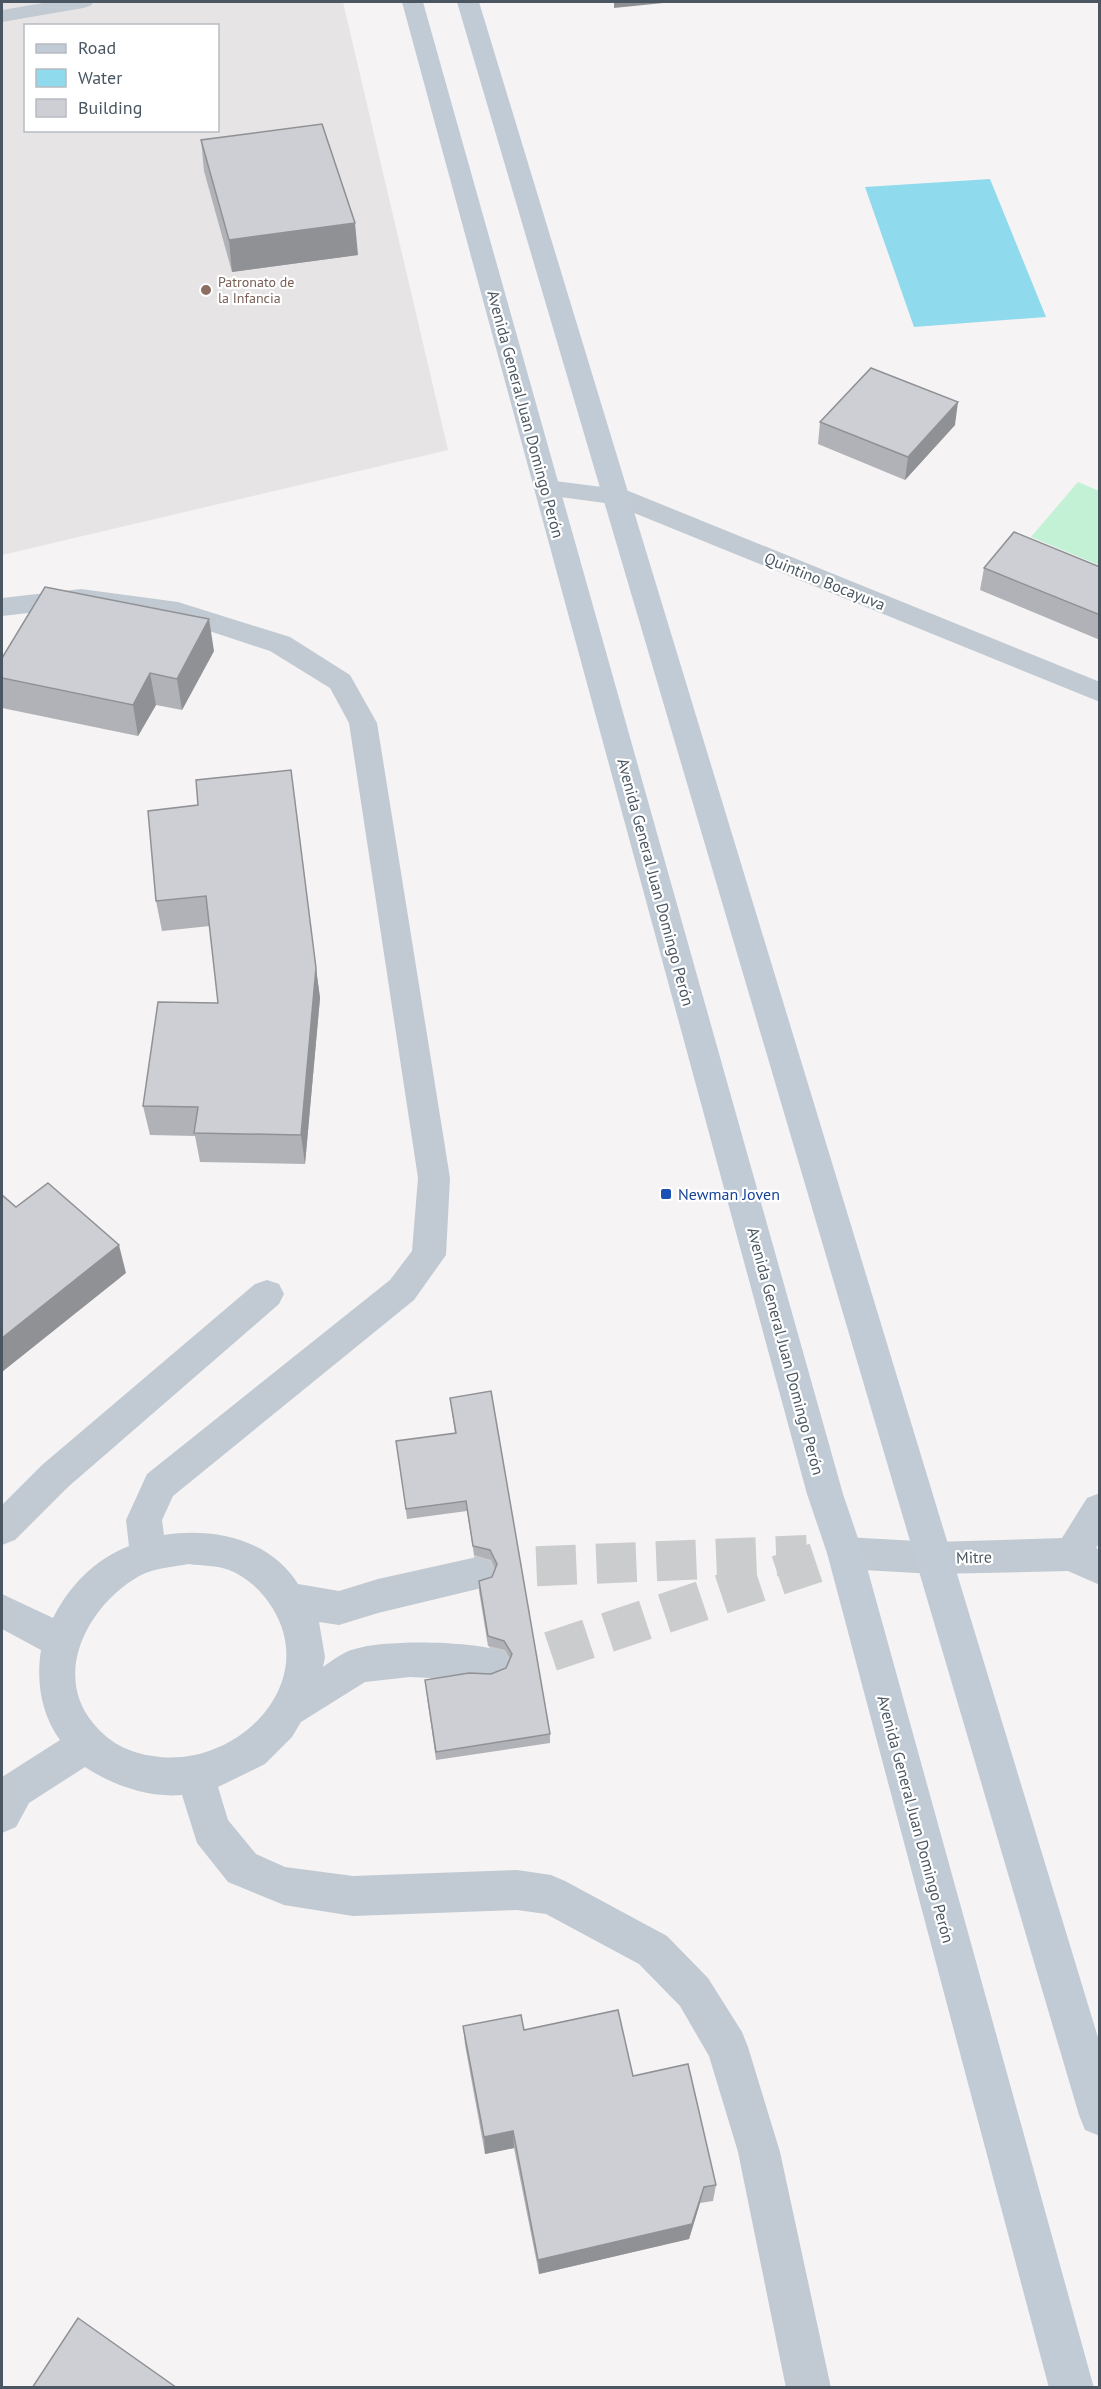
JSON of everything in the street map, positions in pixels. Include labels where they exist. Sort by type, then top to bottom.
[{"type":"main road","name":"Avenida General Juan Domingo Perón","points":[[412,2],[825,1494],[845,1553],[1072,2388]]},
{"type":"main road","points":[[468,2],[1100,2115]]},
{"type":"street","points":[[2,16],[83,2]]},
{"type":"street","name":"Quintino Bocayuva","points":[[547,488],[617,496],[1100,693]]},
{"type":"street","points":[[2,607],[81,598],[178,611],[280,644],[340,682],[363,723],[434,1178],[429,1255],[402,1290],[160,1485],[144,1520],[148,1555]]},
{"type":"street","points":[[2,1529],[56,1476],[267,1294]]},
{"type":"street","points":[[1086,1561],[1100,1509]]},
{"type":"street","points":[[189,1548],[230,1553],[266,1571],[291,1600],[305,1635],[305,1672],[292,1708],[268,1739],[235,1763],[196,1776],[155,1777],[118,1766],[86,1745],[66,1716],[57,1681],[61,1641],[80,1604],[110,1574],[148,1555],[189,1548]]},
{"type":"street","name":"Mitre","points":[[845,1553],[935,1558],[1086,1561]]},
{"type":"street","points":[[291,1600],[339,1608],[378,1596],[477,1574]]},
{"type":"street","points":[[2,1611],[61,1641]]},
{"type":"street","points":[[292,1708],[358,1665],[410,1660],[491,1664]]},
{"type":"street","points":[[2,1814],[15,1790],[86,1745]]},
{"type":"street","points":[[196,1776],[211,1830],[242,1868],[284,1886],[353,1896],[517,1890],[551,1895],[653,1950],[694,1992],[727,2047],[759,2152],[809,2388]]},
{"type":"shaded area","name":"Patronato de la Infancia","points":[[2,2],[343,2],[448,450],[2,555]]},
{"type":"green space","points":[[1078,482],[1099,491],[1099,565],[1031,537]]},
{"type":"water","points":[[990,179],[1046,317],[914,327],[865,187]]},
{"type":"building","points":[[322,124],[355,223],[229,240],[201,140]]},
{"type":"building","points":[[871,368],[958,402],[908,457],[820,422]]},
{"type":"building","points":[[1014,532],[1100,567],[1100,615],[984,568]]},
{"type":"building","points":[[45,587],[209,619],[177,679],[150,673],[133,705],[2,678],[2,658]]},
{"type":"building","points":[[291,770],[316,968],[301,1135],[194,1133],[198,1107],[143,1106],[158,1002],[218,1003],[206,896],[156,901],[148,811],[198,805],[196,780]]},
{"type":"building","points":[[48,1183],[119,1245],[2,1338],[2,1195],[16,1207]]},
{"type":"building","points":[[491,1391],[550,1734],[436,1752],[425,1680],[469,1673],[491,1674],[506,1668],[512,1654],[504,1641],[488,1636],[479,1581],[492,1577],[497,1564],[490,1550],[473,1546],[466,1501],[406,1509],[396,1441],[456,1433],[450,1398]]},
{"type":"building","points":[[618,2010],[633,2076],[688,2064],[716,2185],[704,2187],[692,2224],[538,2260],[513,2131],[484,2137],[463,2026],[521,2015],[524,2030]]},
{"type":"building","points":[[78,2318],[177,2388],[32,2388]]},
{"type":"tunnel","points":[[492,1664],[534,1657],[845,1553]]},
{"type":"tunnel","points":[[477,1574],[519,1567],[807,1555]]},
{"type":"place","name":"Patronato de la Infancia","points":[[206,290]]},
{"type":"place","name":"Newman Joven","points":[[666,1194]]}]
